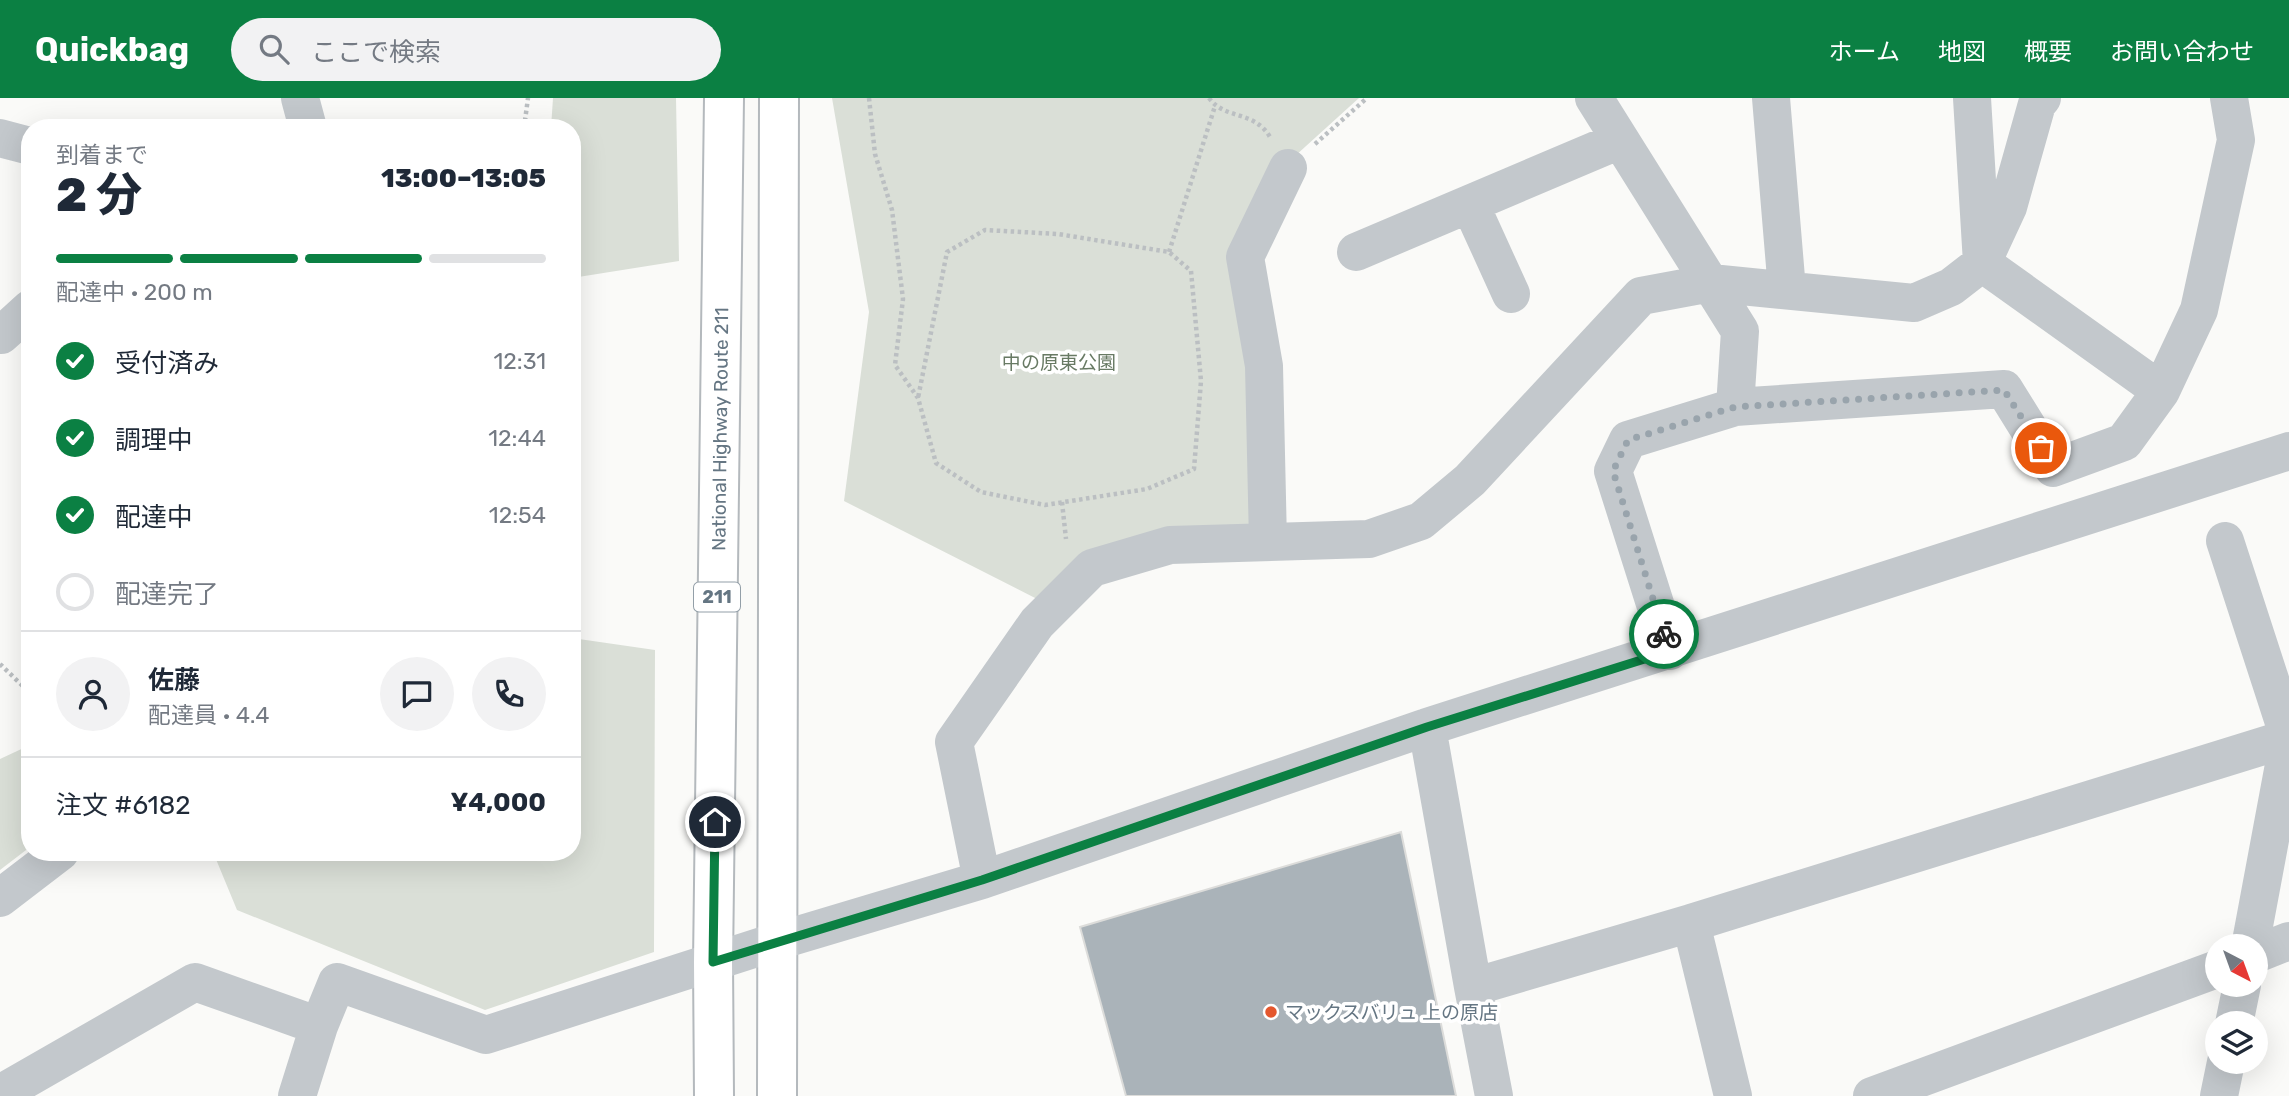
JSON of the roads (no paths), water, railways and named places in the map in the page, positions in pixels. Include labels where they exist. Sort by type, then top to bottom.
[{"type":"highway","name":"National Highway Route 211","points":[[714,1096],[713,962],[724,98]]},
{"type":"highway","points":[[777,1096],[779,98]]},
{"type":"street","points":[[300,98],[306,119]]},
{"type":"street","points":[[1594,98],[1740,331],[1735,407]]},
{"type":"street","points":[[1771,98],[1787,290]]},
{"type":"street","points":[[1972,98],[1982,262]]},
{"type":"street","points":[[982,880],[954,742],[1037,623],[1092,568],[1170,545],[1369,539],[1421,521],[1471,480],[1641,296],[1711,283],[1914,303],[1951,286],[1982,262],[2008,206],[2037,104],[2042,98]]},
{"type":"street","points":[[1670,651],[1613,471],[1628,440],[1735,407],[2004,390],[2053,468],[2124,442],[2161,391],[2199,310],[2236,140],[2229,98]]},
{"type":"street","points":[[0,138],[21,144]]},
{"type":"street","points":[[1356,252],[1620,140]]},
{"type":"street","points":[[1268,542],[1264,366],[1245,257],[1288,168]]},
{"type":"street","points":[[1470,204],[1511,294]]},
{"type":"street","points":[[1982,262],[2161,391]]},
{"type":"street","points":[[0,334],[21,317]]},
{"type":"street","points":[[297,1096],[319,1026],[337,982],[486,1035],[778,941],[982,880],[1427,727],[2289,451]]},
{"type":"street","points":[[2225,541],[2289,738],[2252,934]]},
{"type":"street","points":[[1427,727],[1493,1096]]},
{"type":"street","points":[[1473,988],[2289,738]]},
{"type":"street","points":[[0,898],[48,861]]},
{"type":"street","points":[[1691,923],[1733,1096]]},
{"type":"street","points":[[2268,949],[2289,941]]},
{"type":"street","points":[[1872,1096],[2205,973]]},
{"type":"street","points":[[1,1091],[195,982],[319,1026]]},
{"type":"street","points":[[2219,1096],[2224,1074]]},
{"type":"place","name":"マックスバリュ 上の原店","points":[[1271,1012]]},
{"type":"park label","name":"中の原東公園","points":[[1059,362]]}]
